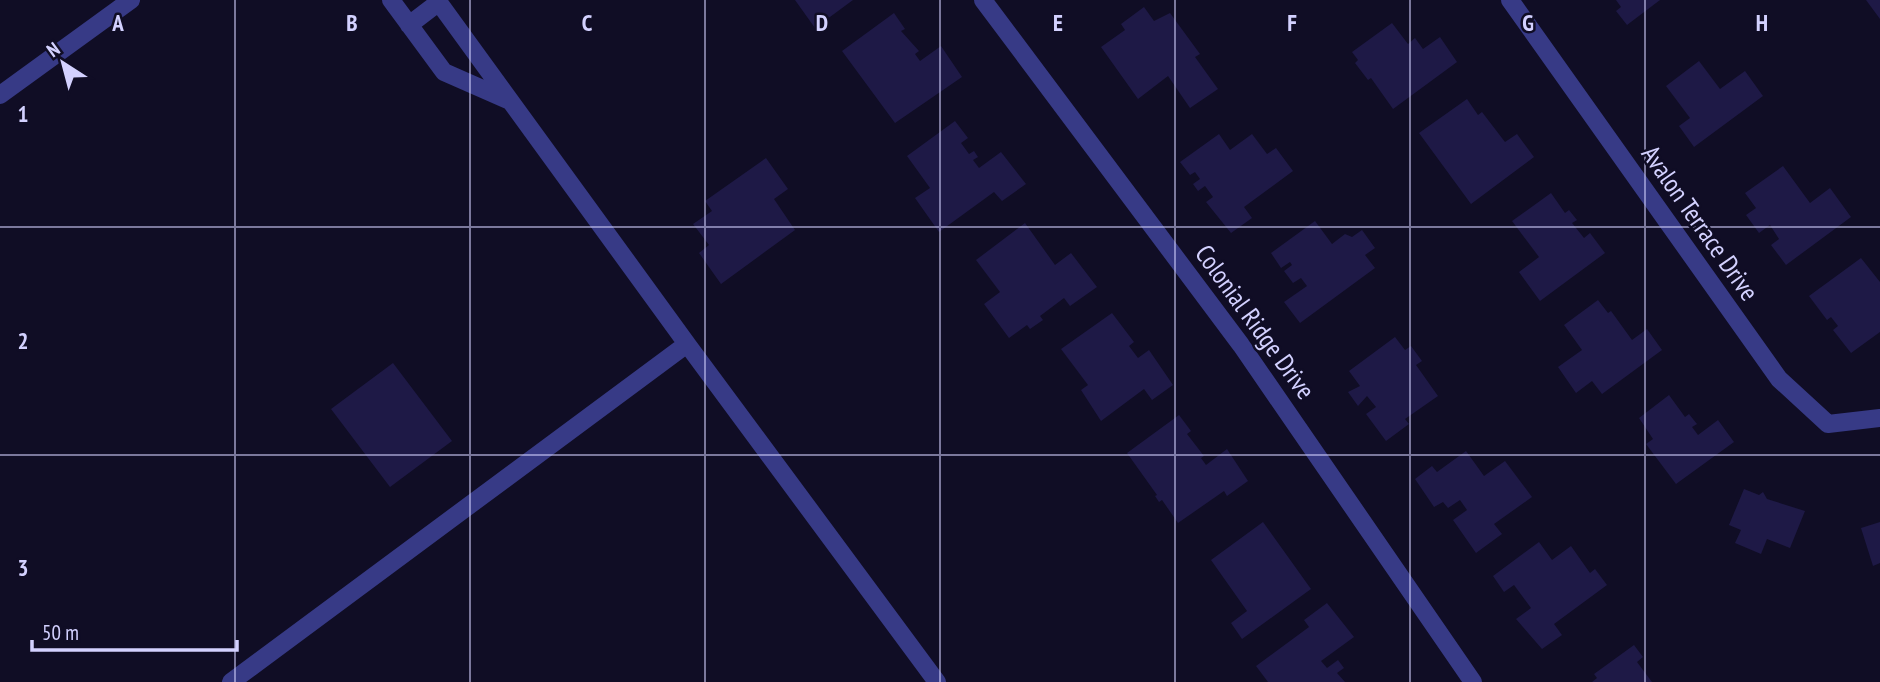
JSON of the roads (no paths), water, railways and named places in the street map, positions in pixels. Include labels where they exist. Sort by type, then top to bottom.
[{"type":"street","points":[[0,95],[131,0]]},
{"type":"street","points":[[391,0],[444,72],[510,101]]},
{"type":"street","name":"Colonial Ridge Drive","points":[[984,0],[1241,345],[1473,682]]},
{"type":"street","name":"Avalon Terrace Drive","points":[[1510,0],[1779,379],[1828,424],[1880,418]]},
{"type":"street","points":[[409,25],[438,1],[937,682]]},
{"type":"street","points":[[231,682],[687,344]]}]
